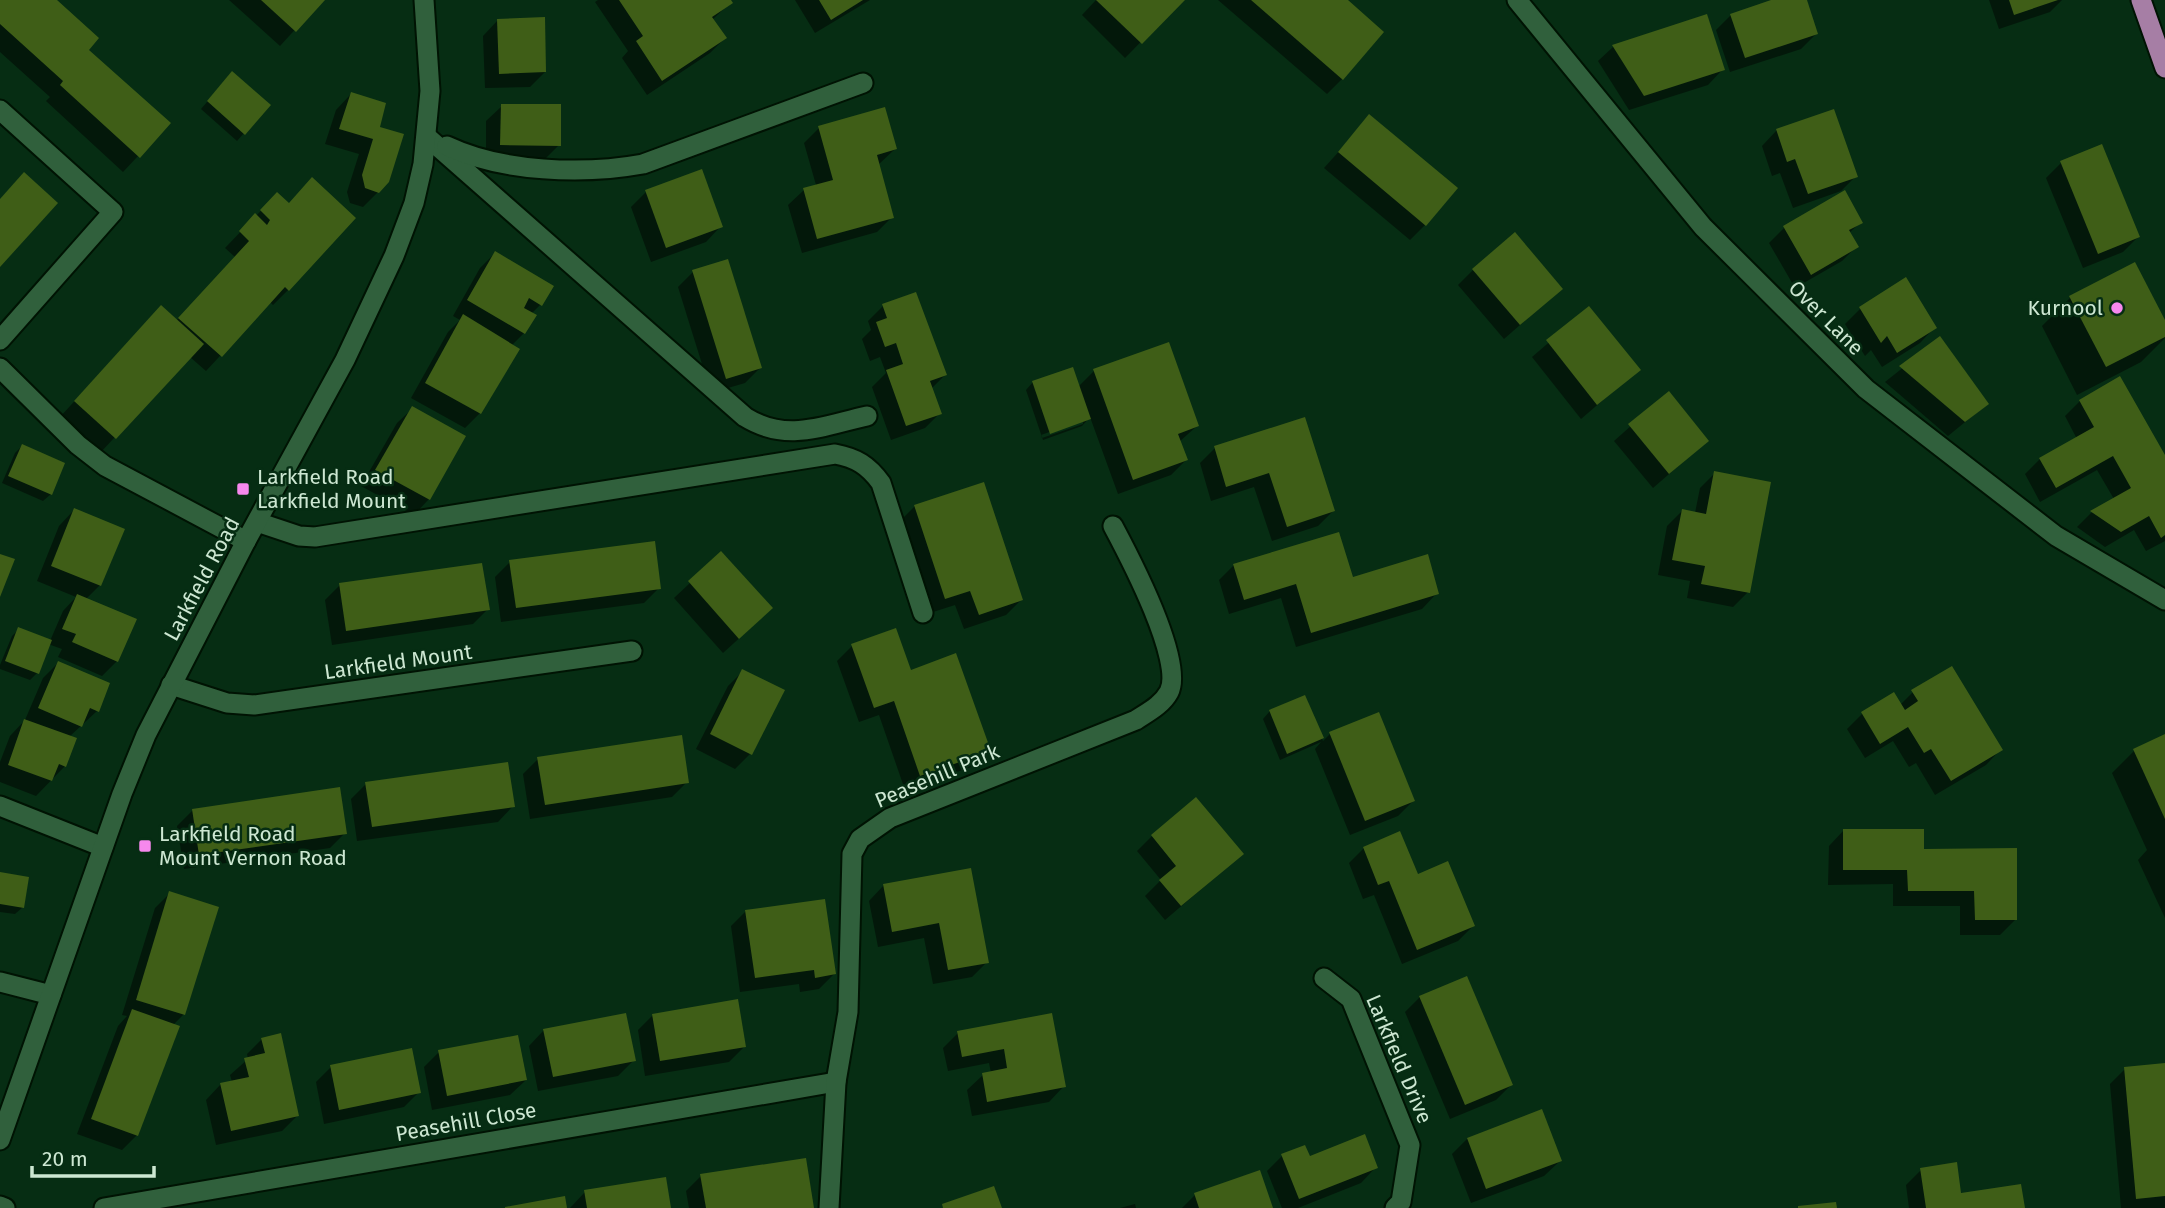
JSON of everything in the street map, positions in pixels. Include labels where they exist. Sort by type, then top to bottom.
[{"type":"main road","points":[[2141,0],[2165,68]]},
{"type":"street","name":"Larkfield Road","points":[[0,1140],[103,847],[146,735],[246,541],[345,360],[394,256],[414,203],[427,137],[430,90],[424,0]]},
{"type":"street","name":"Over Lane","points":[[1517,0],[1703,227],[1866,389],[2056,536],[2165,600]]},
{"type":"street","points":[[427,137],[489,162],[614,169],[643,164],[863,83]]},
{"type":"street","points":[[0,110],[113,212],[0,340]]},
{"type":"street","points":[[427,137],[745,417],[778,432],[796,432],[867,416]]},
{"type":"street","points":[[0,368],[78,445],[105,466],[246,541]]},
{"type":"street","points":[[257,522],[299,536],[315,537],[835,454],[853,458],[870,468],[881,483],[923,613]]},
{"type":"street","name":"Peasehill Park","points":[[829,1208],[836,1082],[848,1012],[849,872],[852,854],[860,839],[890,818],[1136,720],[1156,707],[1169,692],[1173,677],[1168,653],[1140,576],[1113,526]]},
{"type":"street","name":"Larkfield Mount","points":[[171,685],[227,703],[254,705],[632,652]]},
{"type":"street","points":[[0,806],[103,847]]},
{"type":"street","name":"Larkfield Drive","points":[[1324,978],[1351,999],[1410,1145],[1401,1202],[1395,1208]]},
{"type":"street","points":[[0,982],[51,996]]},
{"type":"street","name":"Peasehill Close","points":[[104,1208],[836,1082]]},
{"type":"street","points":[[0,1206],[5,1208]]},
{"type":"building","points":[[0,0],[57,0],[99,38],[89,50],[171,123],[140,158],[60,85],[63,81],[0,24]]},
{"type":"building","points":[[261,0],[325,0],[296,32]]},
{"type":"building","points":[[619,0],[731,0],[733,3],[712,17],[727,38],[662,81],[636,41],[643,36]]},
{"type":"building","points":[[819,0],[863,0],[831,20]]},
{"type":"building","points":[[1096,0],[1185,0],[1142,44]]},
{"type":"building","points":[[1251,0],[1348,0],[1384,32],[1343,80]]},
{"type":"building","points":[[1771,0],[1807,0],[1818,34],[1745,58],[1730,14]]},
{"type":"building","points":[[2009,0],[2058,0],[2014,15]]},
{"type":"building","points":[[1707,14],[1725,70],[1644,96],[1612,45]]},
{"type":"building","points":[[545,17],[546,72],[499,74],[497,19]]},
{"type":"building","points":[[232,71],[271,105],[245,135],[207,101]]},
{"type":"building","points":[[351,92],[386,103],[380,127],[404,134],[389,182],[379,193],[365,188],[362,175],[373,139],[339,129]]},
{"type":"building","points":[[501,104],[561,104],[561,146],[500,145]]},
{"type":"building","points":[[885,107],[897,149],[877,155],[894,218],[817,239],[803,188],[833,180],[818,126]]},
{"type":"building","points":[[1834,109],[1858,177],[1808,194],[1795,159],[1787,162],[1776,129]]},
{"type":"building","points":[[1369,114],[1458,188],[1426,226],[1338,152]]},
{"type":"building","points":[[2102,144],[2140,237],[2098,254],[2060,161]]},
{"type":"building","points":[[702,169],[723,227],[666,248],[645,190]]},
{"type":"building","points":[[24,172],[58,203],[0,267],[0,199]]},
{"type":"building","points":[[312,177],[356,218],[289,291],[285,287],[222,357],[178,318],[249,241],[239,231],[255,213],[267,225],[270,220],[260,210],[277,192],[289,203]]},
{"type":"building","points":[[1845,190],[1863,223],[1849,230],[1859,247],[1811,275],[1783,226]]},
{"type":"building","points":[[1515,232],[1563,289],[1520,325],[1472,269]]},
{"type":"building","points":[[495,251],[554,286],[542,306],[529,298],[524,308],[537,315],[525,334],[467,300]]},
{"type":"building","points":[[728,259],[762,368],[726,379],[692,270]]},
{"type":"building","name":"Kurnool","points":[[2135,262],[2165,320],[2165,337],[2106,367],[2069,296]]},
{"type":"building","points":[[1906,277],[1937,328],[1897,353],[1887,336],[1881,343],[1859,307]]},
{"type":"building","points":[[916,292],[947,375],[930,381],[942,414],[906,426],[886,370],[903,364],[896,343],[885,347],[876,322],[887,318],[882,304]]},
{"type":"building","points":[[161,305],[204,344],[116,439],[74,401]]},
{"type":"building","points":[[1589,306],[1641,370],[1597,405],[1546,340]]},
{"type":"building","points":[[463,314],[520,349],[481,414],[425,383]]},
{"type":"building","points":[[1940,336],[1989,404],[1965,422],[1899,366]]},
{"type":"building","points":[[1169,342],[1199,426],[1178,434],[1188,460],[1133,480],[1093,369]]},
{"type":"building","points":[[1073,367],[1091,419],[1050,434],[1032,381]]},
{"type":"building","points":[[2120,376],[2165,455],[2165,535],[2161,538],[2149,516],[2121,532],[2090,511],[2131,488],[2113,456],[2056,488],[2039,458],[2094,427],[2079,400]]},
{"type":"building","points":[[1669,391],[1709,441],[1669,474],[1628,424]]},
{"type":"building","points":[[412,406],[466,436],[430,500],[375,470]]},
{"type":"building","points":[[1305,417],[1335,511],[1287,527],[1269,473],[1226,487],[1214,446]]},
{"type":"building","points":[[22,444],[65,463],[52,495],[8,476]]},
{"type":"building","points":[[1714,471],[1771,482],[1750,593],[1701,584],[1705,566],[1672,560],[1682,509],[1706,514]]},
{"type":"building","points":[[984,482],[1023,600],[979,615],[970,591],[945,599],[914,505]]},
{"type":"building","points":[[74,508],[125,529],[101,586],[51,566]]},
{"type":"building","points":[[1339,532],[1353,577],[1428,554],[1439,594],[1311,633],[1296,584],[1244,600],[1233,564]]},
{"type":"building","points":[[655,541],[661,589],[516,608],[509,560]]},
{"type":"building","points":[[721,551],[773,608],[739,639],[688,581]]},
{"type":"building","points":[[0,554],[15,559],[0,597]]},
{"type":"building","points":[[482,563],[490,610],[346,631],[339,583]]},
{"type":"building","points":[[77,594],[137,619],[118,662],[72,642],[76,634],[62,629]]},
{"type":"building","points":[[18,627],[52,640],[39,674],[5,661]]},
{"type":"building","points":[[896,628],[911,670],[956,653],[991,751],[920,776],[894,701],[874,708],[851,644]]},
{"type":"building","points":[[58,661],[110,683],[99,712],[90,708],[82,727],[38,708]]},
{"type":"building","points":[[1952,666],[2003,750],[1951,781],[1931,749],[1924,753],[1908,727],[1880,744],[1861,712],[1894,692],[1905,710],[1918,701],[1911,690]]},
{"type":"building","points":[[742,669],[785,690],[752,755],[710,734]]},
{"type":"building","points":[[1305,695],[1324,738],[1287,754],[1269,710]]},
{"type":"building","points":[[1379,712],[1415,801],[1365,821],[1329,732]]},
{"type":"building","points":[[24,719],[77,738],[66,767],[59,764],[52,781],[8,765]]},
{"type":"building","points":[[2165,734],[2165,819],[2133,749]]},
{"type":"building","points":[[682,735],[689,783],[545,805],[537,757]]},
{"type":"building","points":[[508,762],[515,807],[372,827],[365,782]]},
{"type":"building","points":[[340,787],[347,834],[199,855],[192,809]]},
{"type":"building","points":[[1196,797],[1244,854],[1181,906],[1159,880],[1176,866],[1151,835]]},
{"type":"building","points":[[1843,829],[1924,829],[1924,849],[2017,848],[2017,920],[1975,920],[1974,891],[1908,891],[1907,870],[1843,870]]},
{"type":"building","points":[[1400,831],[1418,874],[1448,861],[1475,926],[1417,950],[1389,881],[1378,885],[1363,847]]},
{"type":"building","points":[[971,868],[989,963],[948,970],[939,923],[892,932],[883,884]]},
{"type":"building","points":[[0,872],[29,877],[24,908],[0,904]]},
{"type":"building","points":[[169,891],[219,907],[185,1015],[136,1000]]},
{"type":"building","points":[[825,899],[836,974],[815,978],[814,970],[755,978],[745,910]]},
{"type":"building","points":[[1467,976],[1513,1085],[1465,1105],[1419,996]]},
{"type":"building","points":[[738,999],[746,1047],[660,1061],[652,1014]]},
{"type":"building","points":[[132,1009],[180,1026],[138,1136],[91,1119]]},
{"type":"building","points":[[626,1013],[636,1061],[553,1077],[543,1029]]},
{"type":"building","points":[[1052,1013],[1066,1087],[987,1102],[982,1073],[1007,1068],[1004,1049],[962,1057],[957,1031]]},
{"type":"building","points":[[281,1033],[299,1116],[231,1131],[220,1083],[249,1077],[244,1058],[265,1053],[261,1038]]},
{"type":"building","points":[[518,1035],[527,1080],[447,1096],[438,1050]]},
{"type":"building","points":[[412,1048],[421,1093],[339,1110],[330,1065]]},
{"type":"building","points":[[2165,1063],[2165,1196],[2136,1199],[2124,1067]]},
{"type":"building","points":[[1542,1109],[1562,1161],[1486,1189],[1467,1138]]},
{"type":"building","points":[[1365,1134],[1378,1168],[1299,1199],[1281,1154],[1305,1145],[1310,1156]]},
{"type":"building","points":[[806,1158],[814,1208],[706,1208],[700,1174]]},
{"type":"building","points":[[1957,1162],[1961,1193],[2021,1184],[2025,1208],[1926,1208],[1920,1168]]},
{"type":"building","points":[[1260,1170],[1273,1208],[1199,1208],[1194,1193]]},
{"type":"building","points":[[666,1177],[671,1208],[587,1208],[584,1190]]},
{"type":"building","points":[[994,1186],[1002,1208],[943,1208],[942,1204]]},
{"type":"building","points":[[565,1196],[567,1208],[505,1208],[505,1207]]},
{"type":"building","points":[[1836,1202],[1837,1208],[1798,1208],[1798,1206]]},
{"type":"place","name":"Kurnool","points":[[2117,308]]},
{"type":"place","name":"Larkfield Road Larkfield Mount","points":[[243,489]]},
{"type":"place","name":"Larkfield Road Mount Vernon Road","points":[[145,846]]}]
